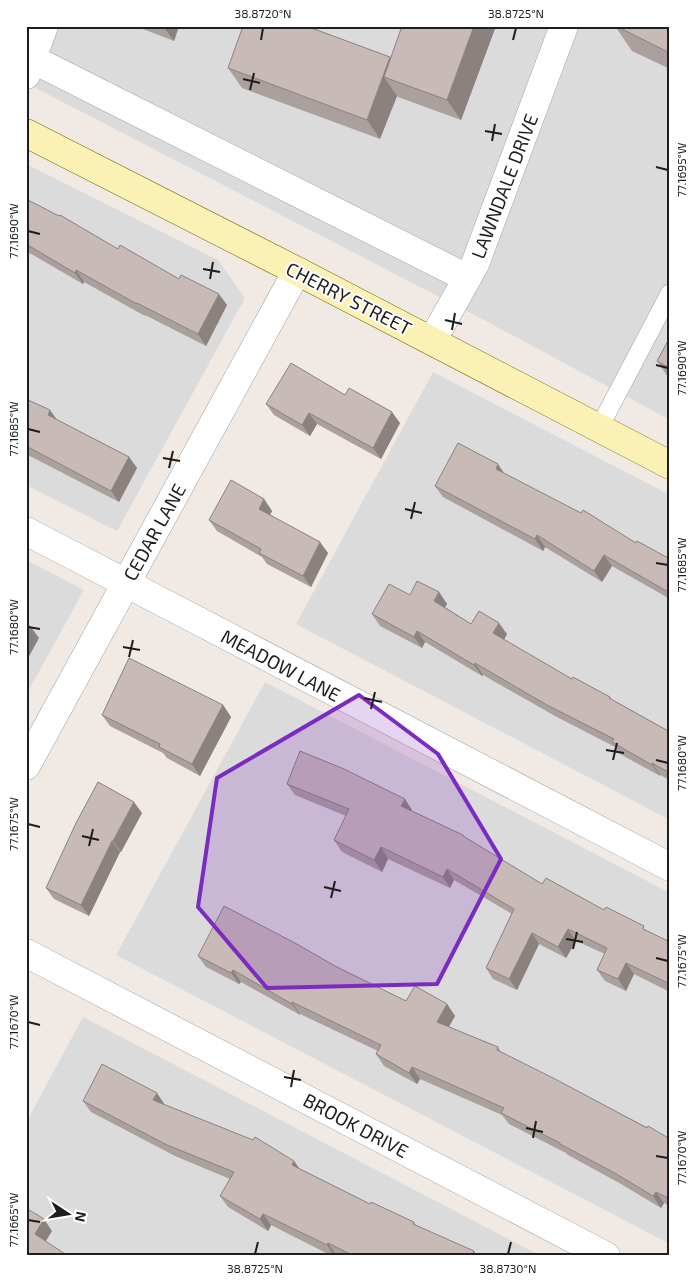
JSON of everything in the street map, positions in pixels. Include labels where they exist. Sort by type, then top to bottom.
[{"type":"street","points":[[44,26],[28,63],[467,278]]},
{"type":"street","name":"LAWNDALE DRIVE","points":[[432,341],[475,264],[564,26]]},
{"type":"street","name":"CHERRY STREET","points":[[26,133],[297,271],[670,465]]},
{"type":"street","name":"CEDAR LANE","points":[[26,766],[297,271]]},
{"type":"street","name":"MEADOW LANE","points":[[26,532],[670,867]]},
{"type":"street","name":"BROOK DRIVE","points":[[26,953],[606,1256]]},
{"type":"lane","points":[[599,428],[670,293]]},
{"type":"highlighted area","points":[[359,695],[438,754],[501,859],[437,984],[267,988],[198,907],[217,778]]},
{"type":"shaded area","points":[[26,26],[670,26],[670,420],[486,321],[26,83]]},
{"type":"shaded area","points":[[26,164],[218,260],[245,298],[117,531],[26,485]]},
{"type":"shaded area","points":[[433,372],[670,495],[670,820],[296,624]]},
{"type":"shaded area","points":[[26,560],[84,590],[26,695]]},
{"type":"shaded area","points":[[265,682],[670,893],[670,1244],[116,955]]},
{"type":"shaded area","points":[[83,1017],[541,1256],[26,1256],[26,1123]]},
{"type":"building","points":[[243,26],[306,26],[390,57],[367,120],[228,68]]},
{"type":"building","points":[[402,26],[474,26],[447,100],[384,77]]},
{"type":"building","points":[[616,26],[670,27],[670,53]]},
{"type":"building","points":[[26,199],[60,215],[118,249],[120,245],[179,279],[181,275],[219,294],[198,334],[137,304],[76,270],[75,273],[26,244]]},
{"type":"building","points":[[670,337],[670,368],[657,361]]},
{"type":"building","points":[[291,363],[345,395],[349,388],[392,412],[373,448],[309,413],[302,425],[266,404]]},
{"type":"building","points":[[26,399],[50,410],[48,415],[129,457],[111,491],[26,446]]},
{"type":"building","points":[[458,443],[498,464],[496,469],[581,513],[583,510],[636,543],[637,541],[670,559],[670,593],[604,555],[594,571],[537,535],[535,539],[435,486]]},
{"type":"building","points":[[231,480],[264,499],[259,509],[320,542],[303,576],[259,553],[261,549],[209,520]]},
{"type":"building","points":[[417,581],[439,592],[434,601],[471,624],[479,611],[499,623],[493,633],[572,679],[573,677],[610,697],[670,732],[670,773],[612,742],[614,739],[547,705],[475,663],[474,665],[417,631],[414,637],[372,614],[389,584],[410,595]]},
{"type":"building","points":[[26,624],[31,627],[26,636]]},
{"type":"building","points":[[129,658],[223,705],[192,764],[159,747],[160,744],[102,715]]},
{"type":"building","points":[[300,751],[344,769],[405,799],[401,806],[463,835],[542,884],[546,878],[604,910],[606,907],[644,926],[643,929],[670,942],[670,984],[626,963],[618,979],[597,970],[607,948],[568,929],[558,947],[532,933],[509,979],[486,968],[514,909],[447,869],[443,877],[381,847],[374,860],[334,840],[349,809],[287,784]]},
{"type":"building","points":[[98,782],[134,802],[112,841],[81,905],[46,888],[76,823]]},
{"type":"building","points":[[224,906],[335,966],[406,1001],[415,986],[447,1004],[437,1022],[498,1047],[497,1050],[670,1139],[670,1199],[656,1192],[653,1196],[560,1143],[501,1113],[504,1108],[412,1067],[409,1073],[376,1054],[381,1045],[292,1002],[292,1004],[233,970],[231,973],[198,956]]},
{"type":"building","points":[[102,1064],[157,1093],[153,1100],[253,1140],[255,1137],[294,1161],[292,1165],[370,1204],[371,1202],[414,1222],[413,1224],[474,1251],[472,1256],[354,1256],[263,1214],[260,1219],[220,1196],[234,1172],[167,1145],[83,1101]]},
{"type":"building","points":[[26,1208],[44,1219],[35,1234],[68,1256],[26,1256]]}]
